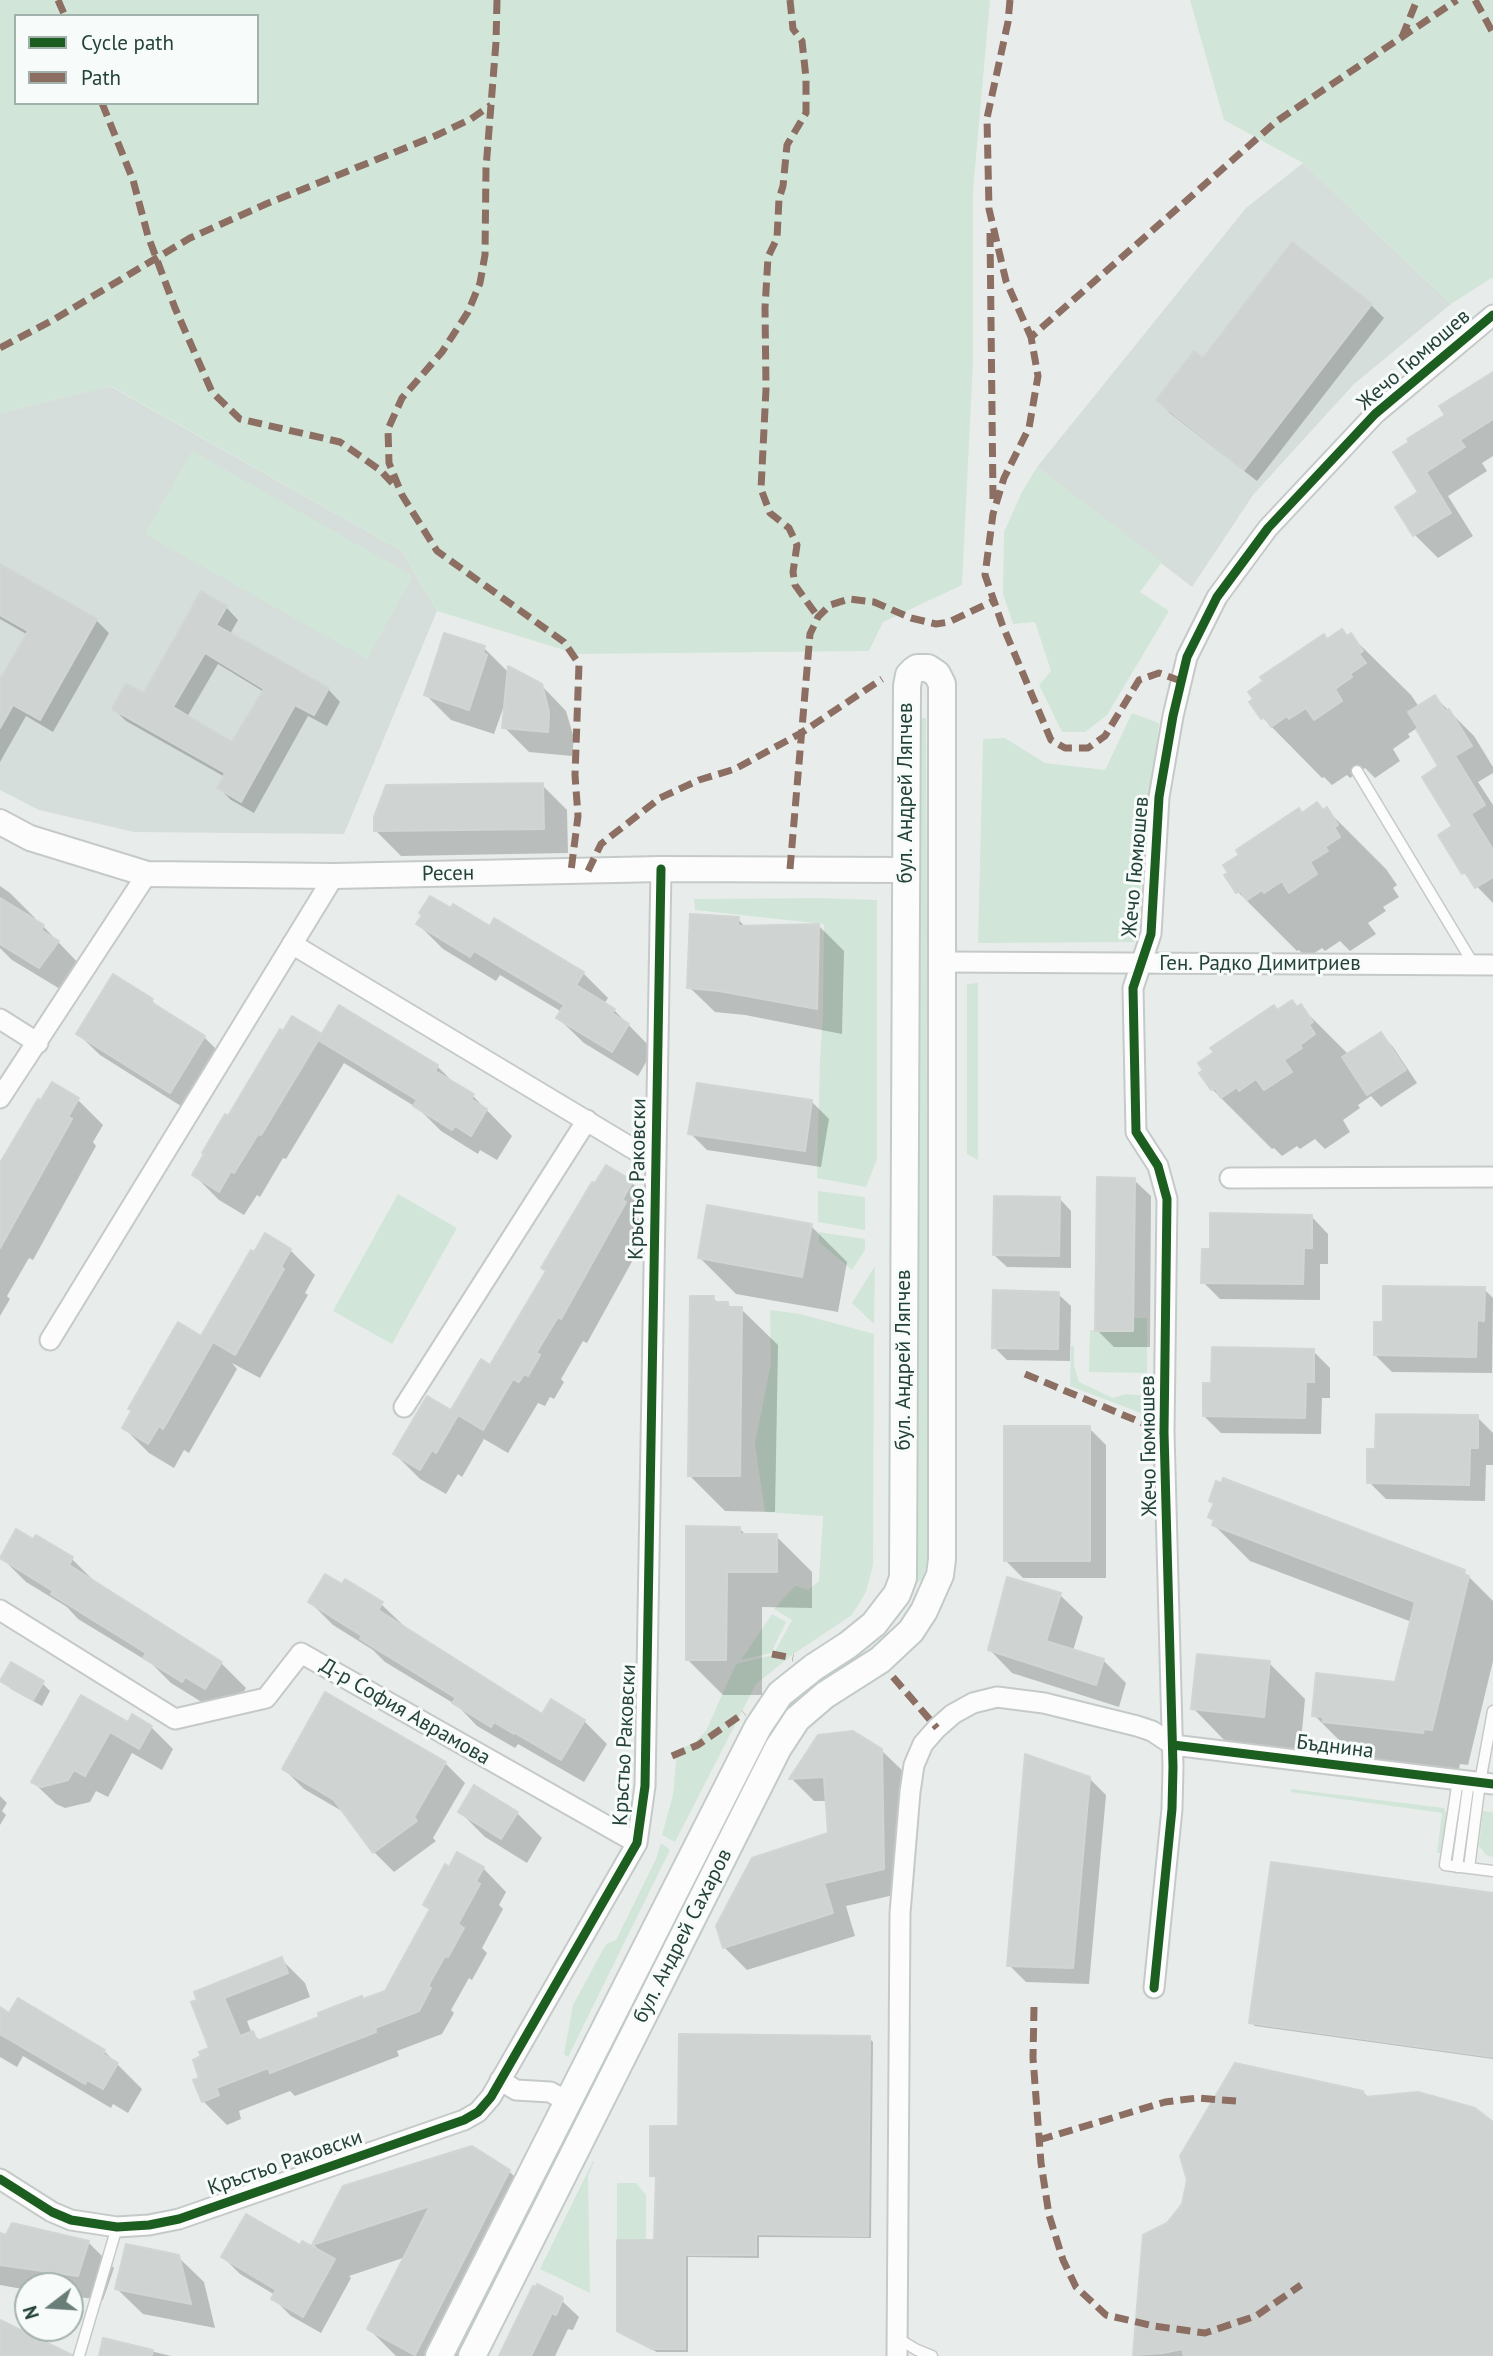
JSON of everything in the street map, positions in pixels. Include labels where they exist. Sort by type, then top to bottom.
[{"type":"main road","name":"бул. Андрей Ляпчев","points":[[915,1587],[905,870],[907,680],[918,668],[928,668],[937,674],[942,684],[942,1559]]},
{"type":"main road","name":"бул. Андрей Сахаров","points":[[439,2356],[758,1727],[780,1694],[874,1624],[897,1594],[915,1587],[942,1559]]},
{"type":"main road","name":"бул. Андрей Сахаров","points":[[472,2356],[778,1748],[797,1719],[880,1660],[911,1631],[915,1587]]},
{"type":"street","name":"Жечо Гюмюшев","points":[[1154,1988],[1172,1809],[1173,1745],[1164,1440],[1167,1199],[1158,1166],[1136,1132],[1133,988],[1151,934],[1159,797],[1172,716],[1187,657],[1217,597],[1268,528],[1376,414],[1493,315]]},
{"type":"street","name":"Ресен","points":[[0,822],[30,838],[147,874],[334,876],[660,869],[905,870]]},
{"type":"street","name":"Кръстьо Раковски","points":[[0,2179],[52,2212],[71,2220],[117,2227],[179,2219],[464,2120],[478,2112],[491,2097],[637,1843],[645,1774],[660,869]]},
{"type":"street","points":[[0,1098],[147,874]]},
{"type":"street","points":[[50,1340],[334,876]]},
{"type":"street","points":[[292,944],[655,1161]]},
{"type":"street","name":"Ген. Радко Димитриев","points":[[943,962],[1483,965]]},
{"type":"street","points":[[0,1019],[38,1042]]},
{"type":"street","points":[[404,1407],[587,1120]]},
{"type":"street","points":[[1230,1178],[1493,1177]]},
{"type":"street","name":"Д-р София Аврамова","points":[[0,1610],[175,1719],[266,1698],[301,1653],[637,1843]]},
{"type":"street","points":[[899,2350],[900,1913],[910,1792],[914,1765],[923,1744],[953,1714],[973,1703],[997,1697],[1044,1703],[1137,1726],[1152,1731],[1173,1745]]},
{"type":"street","name":"Бъднина","points":[[1173,1745],[1475,1782]]},
{"type":"street","points":[[500,2080],[516,2090],[550,2092],[567,2101]]},
{"type":"lane","points":[[1357,771],[1483,965]]},
{"type":"lane","points":[[821,1662],[834,1661],[842,1666],[845,1675],[840,1686]]},
{"type":"lane","points":[[1457,1867],[1493,1711]]},
{"type":"lane","points":[[1475,1782],[1446,1865],[1493,1871]]},
{"type":"lane","points":[[1469,1868],[1475,1782]]},
{"type":"lane","points":[[79,2356],[117,2227]]},
{"type":"lane","points":[[899,2350],[917,2350],[932,2356]]},
{"type":"shaded area","points":[[1303,163],[1451,304],[1354,384],[1253,495],[1192,587],[1037,467],[1246,208]]},
{"type":"shaded area","points":[[110,386],[402,551],[437,611],[344,834],[134,832],[39,810],[0,790],[0,413]]},
{"type":"green space","points":[[0,0],[990,0],[973,191],[973,361],[962,585],[883,622],[869,651],[577,654],[437,611],[402,551],[111,386],[0,413]]},
{"type":"green space","points":[[1190,0],[1493,0],[1493,277],[1451,304],[1303,163],[1224,120]]},
{"type":"green space","points":[[192,451],[413,576],[367,659],[145,534]]},
{"type":"green space","points":[[1037,467],[1162,562],[1140,592],[1169,611],[1107,715],[1085,732],[1062,732],[1039,685],[1051,671],[1035,622],[1013,624],[1003,594],[1004,532]]},
{"type":"green space","points":[[1132,713],[1159,723],[1134,942],[978,943],[983,739],[1005,738],[1045,763],[1105,770]]},
{"type":"green space","points":[[917,718],[926,718],[930,1536],[923,1579],[916,1583]]},
{"type":"green space","points":[[694,899],[877,900],[877,1159],[866,1187],[817,1178],[824,924],[695,910]]},
{"type":"green space","points":[[978,983],[978,1160],[967,1154],[967,984]]},
{"type":"green space","points":[[818,1191],[865,1197],[865,1230],[818,1222]]},
{"type":"green space","points":[[398,1194],[457,1228],[392,1344],[333,1311]]},
{"type":"green space","points":[[819,1232],[865,1239],[865,1250],[852,1270],[819,1242]]},
{"type":"green space","points":[[875,1266],[874,1324],[852,1303]]},
{"type":"green space","points":[[770,1310],[800,1314],[874,1334],[873,1565],[866,1592],[852,1615],[792,1655],[756,1684],[675,1842],[662,1835],[673,1795],[677,1751],[695,1742],[706,1731],[736,1664],[773,1655],[792,1620],[774,1609],[795,1586],[808,1590],[819,1581],[823,1516],[765,1512],[755,1444],[771,1363]]},
{"type":"green space","points":[[1134,1318],[1147,1318],[1147,1373],[1089,1372],[1090,1330],[1133,1331]]},
{"type":"green space","points":[[1071,1346],[1074,1346],[1074,1365],[1079,1382],[1113,1398],[1126,1394],[1148,1396],[1146,1410],[1141,1413],[1070,1386]]},
{"type":"green space","points":[[772,1614],[786,1622],[771,1653],[741,1660]]},
{"type":"green space","points":[[1291,1789],[1444,1808],[1447,1816],[1440,1853],[1437,1853],[1442,1813],[1291,1792]]},
{"type":"green space","points":[[1483,1811],[1493,1812],[1493,1857],[1486,1855],[1479,1846]]},
{"type":"green space","points":[[661,1843],[670,1850],[568,2057],[564,2054],[573,2005],[606,1944],[616,1940],[656,1859]]},
{"type":"green space","points":[[593,2161],[588,2176],[590,2293],[540,2269]]},
{"type":"green space","points":[[617,2183],[636,2183],[646,2195],[646,2239],[617,2239]]},
{"type":"building","points":[[1292,242],[1372,304],[1244,470],[1156,400],[1194,351],[1203,358]]},
{"type":"building","points":[[1493,372],[1493,419],[1460,440],[1465,447],[1426,472],[1451,513],[1413,536],[1395,507],[1418,492],[1393,452],[1409,442],[1407,439],[1445,415],[1439,406]]},
{"type":"building","points":[[0,564],[97,619],[40,720],[13,705],[0,728],[0,680],[28,631],[0,615]]},
{"type":"building","points":[[201,591],[227,606],[216,625],[329,688],[314,715],[295,705],[241,802],[217,788],[225,773],[112,709],[126,684],[144,693]],"holes":[[[205,653],[264,689],[232,742],[173,707]]]},
{"type":"building","points":[[1342,629],[1347,636],[1351,633],[1363,651],[1359,654],[1366,663],[1335,689],[1342,701],[1314,720],[1306,708],[1271,727],[1265,717],[1261,719],[1249,702],[1253,699],[1248,692],[1263,681],[1260,677],[1324,634],[1327,639]]},
{"type":"building","points":[[444,633],[485,646],[483,653],[487,655],[469,710],[424,695]]},
{"type":"building","points":[[508,666],[542,684],[549,712],[548,732],[502,728]]},
{"type":"building","points":[[1435,695],[1445,711],[1449,709],[1472,746],[1455,756],[1485,805],[1471,814],[1493,850],[1493,877],[1475,888],[1465,872],[1462,874],[1438,835],[1452,826],[1422,777],[1438,766],[1408,712]]},
{"type":"building","points":[[543,783],[544,829],[374,831],[374,817],[386,785]]},
{"type":"building","points":[[1317,802],[1323,810],[1327,807],[1338,825],[1334,827],[1340,837],[1325,847],[1328,851],[1310,862],[1317,874],[1289,893],[1282,881],[1247,900],[1240,891],[1236,893],[1224,875],[1228,873],[1223,865],[1239,855],[1236,850],[1299,808],[1302,813]]},
{"type":"building","points":[[430,896],[451,908],[453,904],[490,926],[494,918],[584,972],[576,985],[615,1009],[612,1013],[629,1024],[612,1052],[556,1018],[564,1005],[474,951],[470,957],[416,924],[422,915],[419,913]]},
{"type":"building","points":[[0,898],[44,925],[41,930],[59,941],[39,968],[0,944]]},
{"type":"building","points":[[690,914],[739,917],[738,926],[819,924],[817,1009],[719,991],[687,988]]},
{"type":"building","points":[[113,974],[205,1036],[170,1093],[76,1034]]},
{"type":"building","points":[[1292,1000],[1297,1007],[1301,1004],[1313,1022],[1309,1025],[1315,1034],[1300,1045],[1302,1048],[1284,1060],[1292,1072],[1264,1090],[1256,1079],[1239,1091],[1237,1087],[1221,1098],[1215,1088],[1211,1090],[1199,1073],[1203,1070],[1198,1063],[1214,1052],[1210,1048],[1274,1005],[1277,1010]]},
{"type":"building","points":[[339,1005],[438,1065],[435,1071],[474,1094],[471,1099],[487,1109],[471,1136],[455,1126],[452,1130],[413,1106],[417,1100],[318,1040]]},
{"type":"building","points":[[292,1016],[322,1034],[261,1135],[258,1134],[219,1192],[192,1175],[225,1114],[228,1116],[280,1029],[283,1031]]},
{"type":"building","points":[[1381,1032],[1406,1070],[1367,1095],[1342,1057]]},
{"type":"building","points":[[52,1082],[79,1098],[68,1117],[72,1119],[0,1248],[0,1163],[38,1099],[41,1100]]},
{"type":"building","points":[[697,1083],[812,1100],[805,1151],[688,1134]]},
{"type":"building","points":[[606,1165],[633,1181],[622,1200],[626,1202],[561,1319],[558,1317],[536,1353],[540,1355],[528,1376],[524,1374],[519,1382],[513,1379],[483,1430],[458,1415],[436,1453],[432,1450],[420,1470],[393,1454],[427,1396],[451,1410],[481,1359],[490,1365],[546,1271],[541,1268],[592,1182],[595,1183]]},
{"type":"building","points":[[1097,1177],[1135,1178],[1133,1331],[1095,1331]]},
{"type":"building","points":[[994,1196],[1060,1197],[1059,1256],[993,1255]]},
{"type":"building","points":[[707,1205],[812,1224],[802,1277],[698,1258]]},
{"type":"building","points":[[1210,1213],[1312,1215],[1312,1248],[1304,1248],[1303,1284],[1201,1283],[1202,1249],[1210,1249]]},
{"type":"building","points":[[265,1233],[291,1249],[281,1267],[284,1269],[235,1355],[213,1342],[163,1429],[159,1426],[148,1444],[122,1428],[132,1410],[128,1409],[178,1322],[201,1336],[251,1250],[254,1252]]},
{"type":"building","points":[[1383,1286],[1485,1287],[1484,1321],[1477,1320],[1476,1357],[1374,1355],[1374,1322],[1383,1322]]},
{"type":"building","points":[[993,1290],[1059,1292],[1058,1349],[992,1348]]},
{"type":"building","points":[[690,1296],[714,1296],[713,1302],[728,1302],[728,1307],[742,1307],[740,1476],[688,1476]]},
{"type":"building","points":[[1212,1347],[1314,1349],[1314,1382],[1306,1382],[1305,1418],[1203,1416],[1203,1383],[1211,1383]]},
{"type":"building","points":[[1376,1414],[1478,1415],[1478,1448],[1470,1448],[1469,1485],[1367,1483],[1367,1449],[1375,1449]]},
{"type":"building","points":[[1004,1426],[1090,1426],[1090,1561],[1004,1561]]},
{"type":"building","points":[[1223,1478],[1465,1570],[1464,1574],[1469,1576],[1432,1730],[1424,1729],[1423,1733],[1323,1722],[1323,1717],[1312,1716],[1316,1673],[1395,1682],[1415,1602],[1212,1525],[1214,1520],[1208,1517],[1214,1503],[1209,1501],[1216,1481],[1221,1483]]},
{"type":"building","points":[[686,1526],[740,1527],[740,1534],[777,1534],[777,1572],[727,1572],[726,1660],[686,1660]]},
{"type":"building","points":[[16,1529],[33,1539],[36,1535],[73,1557],[69,1565],[222,1662],[205,1689],[185,1677],[182,1682],[143,1658],[146,1653],[51,1594],[53,1591],[0,1558]]},
{"type":"building","points":[[325,1574],[342,1584],[345,1579],[383,1602],[378,1610],[542,1714],[551,1699],[585,1720],[561,1760],[494,1722],[491,1727],[452,1703],[456,1698],[360,1639],[362,1636],[308,1602]]},
{"type":"building","points":[[1007,1577],[1061,1593],[1046,1641],[1104,1659],[1096,1685],[988,1650]]},
{"type":"building","points":[[1197,1654],[1270,1661],[1264,1717],[1191,1709]]},
{"type":"building","points":[[11,1662],[44,1681],[33,1700],[0,1681]]},
{"type":"building","points":[[325,1692],[446,1762],[414,1817],[417,1821],[373,1853],[334,1800],[282,1769]]},
{"type":"building","points":[[81,1695],[128,1722],[132,1714],[152,1726],[139,1749],[110,1732],[85,1776],[74,1770],[68,1780],[41,1787],[31,1782]]},
{"type":"building","points":[[853,1731],[882,1749],[884,1869],[824,1883],[833,1913],[723,1948],[716,1926],[752,1858],[828,1833],[824,1777],[789,1779],[818,1735]]},
{"type":"building","points":[[1025,1754],[1090,1777],[1073,1968],[1007,1966]]},
{"type":"building","points":[[474,1785],[518,1812],[501,1839],[458,1812]]},
{"type":"building","points":[[457,1852],[484,1867],[476,1881],[480,1884],[458,1924],[464,1928],[428,1986],[431,1988],[419,2011],[375,2028],[376,2032],[270,2073],[268,2068],[216,2088],[219,2095],[202,2102],[193,2080],[199,2078],[193,2060],[201,2056],[199,2052],[209,2048],[191,2002],[197,2000],[194,1992],[282,1957],[288,1973],[224,1998],[240,2036],[253,2031],[257,2041],[319,2017],[318,2013],[362,1996],[363,1999],[385,1991],[430,1909],[423,1905],[445,1864],[449,1867]]},
{"type":"building","points":[[1271,1862],[1493,1893],[1493,2057],[1249,2023]]},
{"type":"building","points":[[18,1998],[105,2050],[103,2054],[118,2063],[103,2089],[87,2080],[85,2084],[0,2034],[0,2007],[9,2013]]},
{"type":"building","points":[[679,2034],[870,2036],[868,2236],[756,2234],[756,2255],[685,2255],[685,2349],[652,2349],[617,2331],[617,2240],[654,2240],[656,2176],[650,2176],[650,2126],[678,2126]]},
{"type":"building","points":[[1235,2063],[1363,2091],[1365,2097],[1418,2092],[1475,2108],[1493,2122],[1493,2356],[1184,2356],[1182,2349],[1133,2355],[1143,2235],[1167,2223],[1182,2204],[1187,2180],[1180,2156]]},
{"type":"building","points":[[472,2146],[510,2170],[415,2355],[367,2329],[430,2206],[312,2245],[343,2186]]},
{"type":"building","points":[[246,2214],[300,2245],[302,2241],[335,2259],[303,2317],[271,2299],[276,2290],[221,2257]]},
{"type":"building","points":[[12,2223],[89,2241],[79,2272],[50,2272],[0,2265],[0,2233],[6,2235]]},
{"type":"building","points":[[126,2244],[179,2255],[191,2304],[115,2289]]},
{"type":"building","points":[[537,2284],[562,2297],[556,2315],[552,2313],[531,2356],[499,2356],[533,2286],[536,2287]]},
{"type":"building","points":[[0,2320],[14,2327],[14,2342],[45,2342],[72,2355],[72,2356],[0,2356]]},
{"type":"building","points":[[103,2338],[153,2350],[152,2356],[99,2356]]},
{"type":"marked path","points":[[58,0],[64,14]]},
{"type":"marked path","points":[[497,0],[486,168],[485,255],[480,283],[468,312],[442,352],[402,398],[388,429],[389,463],[402,495],[437,551],[564,642],[579,664],[575,775],[578,816],[571,871]]},
{"type":"marked path","points":[[790,0],[793,29],[802,41],[806,113],[787,145],[779,199],[777,238],[768,257],[761,489],[770,513],[789,528],[797,545],[793,572],[795,585],[818,617]]},
{"type":"marked path","points":[[1010,0],[1008,22],[987,118],[989,209],[1006,281],[1031,337]]},
{"type":"marked path","points":[[1402,37],[1417,0]]},
{"type":"marked path","points":[[1181,681],[1159,673],[1139,680],[1105,736],[1088,748],[1065,748],[1051,740],[1002,624],[985,575],[993,514],[1004,478],[1029,428],[1038,376],[1031,337],[1277,121],[1457,0]]},
{"type":"marked path","points":[[1475,0],[1493,33]]},
{"type":"marked path","points":[[103,105],[133,180],[148,236],[175,308],[212,392],[240,419],[340,442],[380,470],[395,486]]},
{"type":"marked path","points":[[0,348],[53,320],[190,238],[266,204],[435,136],[471,119],[491,105]]},
{"type":"marked path","points":[[990,233],[993,499]]},
{"type":"marked path","points":[[790,869],[810,634],[818,617],[830,605],[849,599],[874,602],[911,618],[936,624],[949,622],[993,601]]},
{"type":"marked path","points":[[588,871],[601,844],[660,798],[699,780],[735,769],[801,733],[882,679]]},
{"type":"marked path","points":[[1025,1374],[1164,1432]]},
{"type":"marked path","points":[[772,1654],[793,1658]]},
{"type":"marked path","points":[[893,1677],[937,1728]]},
{"type":"marked path","points":[[672,1756],[698,1745],[744,1713]]},
{"type":"marked path","points":[[1034,2007],[1033,2058],[1041,2163],[1049,2215],[1063,2260],[1076,2287],[1106,2315],[1154,2326],[1205,2333],[1256,2316],[1301,2285]]},
{"type":"marked path","points":[[1039,2140],[1165,2102],[1197,2098],[1236,2101]]},
{"type":"cycle path","points":[[1154,1988],[1172,1809],[1173,1767],[1164,1432],[1167,1199],[1158,1166],[1136,1132],[1133,988],[1151,934],[1159,797],[1173,716],[1187,657],[1217,597],[1268,528],[1375,414],[1493,315]]},
{"type":"cycle path","points":[[0,2179],[52,2212],[71,2220],[117,2227],[149,2225],[179,2219],[464,2120],[478,2112],[491,2097],[637,1843],[645,1786],[661,869]]},
{"type":"cycle path","points":[[1173,1745],[1493,1784]]}]
